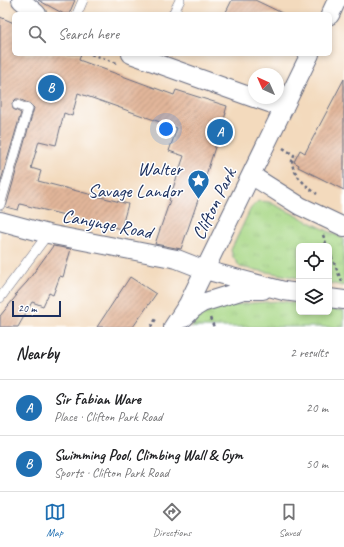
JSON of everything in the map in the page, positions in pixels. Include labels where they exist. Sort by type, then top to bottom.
[{"type":"street","points":[[21,0],[35,12]]},
{"type":"street","points":[[331,12],[337,0]]},
{"type":"street","name":"Clifton Park","points":[[174,327],[188,304],[205,270],[309,56]]},
{"type":"street","points":[[151,57],[248,96]]},
{"type":"street","points":[[272,104],[284,108]]},
{"type":"street","points":[[251,175],[300,206],[344,227]]},
{"type":"street","name":"Canynge Road","points":[[0,221],[48,234],[177,260],[205,270],[292,292]]},
{"type":"street","points":[[174,327],[194,308],[202,303],[244,290],[292,292]]},
{"type":"street","points":[[332,298],[344,300]]},
{"type":"lane","points":[[78,12],[83,0]]},
{"type":"lane","points":[[174,12],[180,0]]},
{"type":"lane","points":[[0,205],[28,109],[17,105]]},
{"type":"lane","points":[[0,298],[48,234]]},
{"type":"path","points":[[288,151],[294,155],[292,164],[301,179],[310,189],[324,197]]},
{"type":"path","points":[[332,258],[344,288]]},
{"type":"green space","points":[[258,201],[269,202],[344,239],[344,286],[332,284],[332,243],[296,243],[296,277],[240,267],[233,257],[231,250],[251,208]]},
{"type":"green space","points":[[281,301],[296,304],[296,315],[332,315],[332,309],[344,311],[344,327],[191,327],[198,319],[210,312],[220,308],[240,304]]},
{"type":"building","points":[[38,0],[75,0],[70,12],[60,12]]},
{"type":"building","points":[[232,0],[255,0],[280,12],[226,12]]},
{"type":"building","points":[[0,17],[12,22],[12,56],[80,56],[79,60],[174,95],[176,90],[227,106],[199,197],[181,249],[155,244],[184,156],[169,151],[177,128],[78,93],[72,116],[64,113],[56,145],[39,141],[31,168],[41,171],[38,181],[128,204],[121,229],[20,204],[18,210],[6,207],[34,108],[30,104],[19,99],[16,99],[12,103],[13,109],[21,113],[0,184]]},
{"type":"building","points":[[344,79],[344,190],[298,167],[299,165],[294,162],[300,150],[305,153]]},
{"type":"building","points":[[53,246],[71,249],[63,277],[60,276],[53,295],[49,293],[43,306],[32,302],[18,327],[0,327],[0,316]]},
{"type":"building","points":[[130,277],[156,294],[133,327],[97,327]]},
{"type":"place","name":"Swimming Pool, Climbing Wall & Gym","points":[[51,88]]},
{"type":"place","name":"Sir Fabian Ware","points":[[220,132]]},
{"type":"place","name":"Walter Savage Landor","points":[[198,200]]}]
